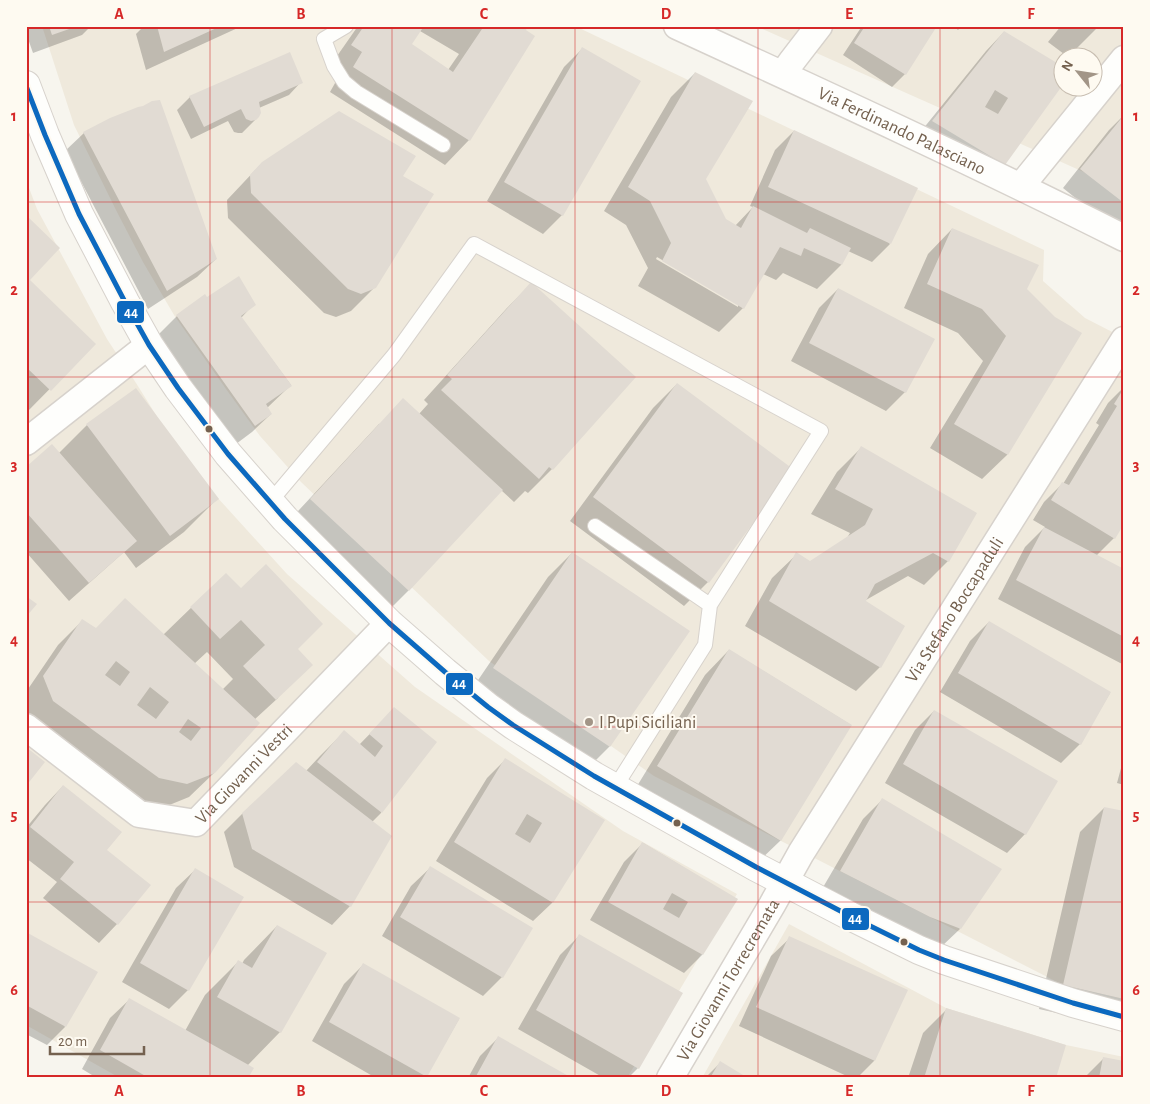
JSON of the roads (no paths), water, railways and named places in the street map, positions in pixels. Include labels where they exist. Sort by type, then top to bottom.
[{"type":"street","name":"Via Ferdinando Palasciano","points":[[677,26],[1021,186],[1124,238]]},
{"type":"street","points":[[783,74],[820,26]]},
{"type":"street","points":[[1021,186],[1124,59]]},
{"type":"street","points":[[26,85],[79,214],[149,345],[178,388],[228,454],[292,526],[389,623],[445,672],[488,707],[541,744],[614,789],[785,882],[919,950],[1073,1003],[1124,1018]]},
{"type":"street","name":"Via Stefano Boccapaduli","points":[[785,882],[817,828],[1124,340]]},
{"type":"street","points":[[26,442],[149,345]]},
{"type":"street","name":"Via Giovanni Vestri","points":[[26,727],[139,814],[196,823],[389,623]]},
{"type":"street","name":"Via Giovanni Torrecremata","points":[[670,1078],[785,882]]},
{"type":"lane","points":[[346,26],[324,39],[334,66],[344,82],[356,92],[443,145]]},
{"type":"lane","points":[[270,502],[394,355],[474,244],[821,431],[710,605],[705,646],[614,789]]},
{"type":"lane","points":[[595,526],[710,605]]},
{"type":"place","name":"I Pupi Siciliani","points":[[589,722]]}]
